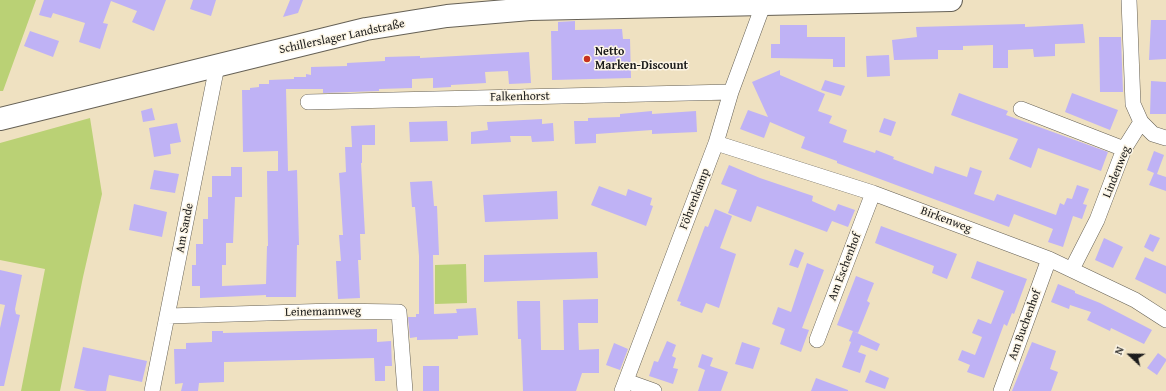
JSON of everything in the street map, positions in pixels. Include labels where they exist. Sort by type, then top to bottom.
[{"type":"main road","name":"Schillerslager Landstraße","points":[[0,119],[366,29],[446,16],[530,9],[951,0]]},
{"type":"street","points":[[1129,0],[1133,104],[1141,122],[1153,134],[1166,138]]},
{"type":"street","name":"Föhrenkamp","points":[[624,386],[716,143],[731,92],[764,3]]},
{"type":"street","name":"Am Sande","points":[[152,391],[217,66]]},
{"type":"street","name":"Falkenhorst","points":[[308,102],[731,92]]},
{"type":"street","points":[[1021,109],[1124,149]]},
{"type":"street","name":"Lindenweg","points":[[1072,269],[1097,220],[1124,149],[1141,122]]},
{"type":"street","name":"Birkenweg","points":[[716,143],[873,193],[1049,259],[1135,300],[1166,320]]},
{"type":"street","name":"Am Eschenhof","points":[[817,340],[873,193]]},
{"type":"street","name":"Am Buchenhof","points":[[1001,391],[1049,259]]},
{"type":"street","name":"Leinemannweg","points":[[168,316],[333,311],[399,312],[405,391]]},
{"type":"street","points":[[624,386],[654,391]]},
{"type":"green space","points":[[0,0],[36,0],[3,91],[0,91]]},
{"type":"green space","points":[[90,118],[102,194],[83,277],[60,391],[21,391],[45,269],[0,260],[0,143]]},
{"type":"green space","points":[[466,264],[467,303],[435,304],[435,265]]},
{"type":"building","points":[[44,0],[166,0],[154,31],[132,22],[137,11],[111,1],[103,23],[108,24],[100,49],[79,42],[85,23],[53,13],[51,18],[39,15]]},
{"type":"building","points":[[193,0],[216,0],[211,16],[190,9]]},
{"type":"building","points":[[290,0],[303,0],[298,13],[283,17]]},
{"type":"building","points":[[1151,20],[1166,20],[1166,59],[1149,60]]},
{"type":"building","name":"Netto Marken-Discount","points":[[575,21],[575,30],[622,29],[623,39],[630,39],[631,78],[552,80],[551,31],[558,31],[558,22]]},
{"type":"building","points":[[1025,24],[1025,27],[1083,24],[1085,43],[1055,44],[1055,56],[1034,57],[1033,49],[1008,50],[1008,68],[993,68],[993,45],[963,46],[963,50],[938,50],[938,59],[894,60],[892,40],[917,37],[916,27]]},
{"type":"building","points":[[780,25],[807,25],[807,37],[845,37],[845,67],[833,67],[833,59],[771,58],[771,44],[780,44]]},
{"type":"building","points":[[30,31],[59,41],[53,57],[24,46]]},
{"type":"building","points":[[1099,37],[1121,37],[1123,92],[1100,92]]},
{"type":"building","points":[[529,52],[531,83],[509,84],[508,71],[485,72],[486,83],[451,85],[451,87],[433,88],[433,78],[412,79],[412,88],[379,89],[379,91],[323,93],[323,89],[286,89],[288,171],[297,170],[299,245],[297,245],[296,297],[266,297],[266,295],[200,298],[200,286],[192,286],[192,265],[196,265],[196,244],[203,244],[203,219],[208,219],[208,197],[212,197],[212,176],[231,176],[231,167],[242,167],[242,197],[235,197],[233,243],[226,243],[226,265],[222,265],[222,286],[266,284],[268,246],[267,171],[278,171],[278,151],[243,152],[242,90],[250,90],[250,88],[259,87],[259,84],[269,84],[269,80],[306,77],[306,74],[311,75],[311,67],[347,66],[347,63],[385,61],[385,57],[420,56],[420,58]]},
{"type":"building","points":[[889,55],[890,76],[867,77],[866,56]]},
{"type":"building","points":[[780,70],[780,75],[825,94],[818,111],[832,116],[829,123],[847,130],[843,142],[875,153],[876,150],[894,157],[893,159],[933,174],[935,166],[967,177],[970,167],[982,171],[974,194],[994,201],[997,194],[1056,215],[1060,203],[1064,205],[1067,198],[1072,199],[1077,185],[1089,189],[1083,204],[1087,205],[1082,219],[1073,216],[1063,247],[1048,242],[1053,229],[1014,214],[1009,227],[837,163],[837,161],[801,148],[805,137],[770,122],[764,138],[740,129],[748,110],[768,117],[752,82]]},
{"type":"building","points":[[825,80],[845,86],[841,96],[821,90]]},
{"type":"building","points":[[1151,81],[1166,82],[1166,114],[1150,114]]},
{"type":"building","points":[[959,93],[1008,111],[1006,115],[1108,152],[1101,171],[1038,148],[1031,168],[1009,159],[1018,139],[951,115]]},
{"type":"building","points":[[1072,93],[1118,110],[1110,130],[1065,112]]},
{"type":"building","points":[[152,108],[155,120],[143,122],[141,111]]},
{"type":"building","points":[[652,111],[652,114],[696,111],[697,132],[652,134],[652,130],[596,134],[596,143],[575,144],[574,121],[588,121],[588,118],[620,117],[620,114]]},
{"type":"building","points":[[884,118],[896,122],[891,136],[879,132]]},
{"type":"building","points":[[542,119],[542,124],[553,123],[554,141],[532,142],[531,136],[510,136],[511,142],[471,144],[471,132],[488,130],[487,122]]},
{"type":"building","points":[[447,121],[448,141],[410,142],[409,122]]},
{"type":"building","points":[[177,123],[181,142],[170,144],[171,154],[154,157],[149,128]]},
{"type":"building","points":[[375,125],[375,145],[362,145],[361,163],[365,234],[360,234],[361,260],[358,260],[360,298],[338,299],[336,261],[341,261],[339,235],[343,235],[339,173],[346,172],[345,147],[352,147],[351,126]]},
{"type":"building","points":[[1154,151],[1164,155],[1157,174],[1166,177],[1166,191],[1149,185],[1154,173],[1147,170]]},
{"type":"building","points":[[729,165],[760,178],[813,196],[812,201],[835,211],[838,204],[855,210],[848,227],[832,221],[827,232],[757,206],[751,222],[728,213],[737,190],[721,184]]},
{"type":"building","points":[[154,170],[179,174],[175,193],[150,189]]},
{"type":"building","points":[[432,181],[434,206],[437,206],[439,255],[433,255],[434,314],[457,313],[456,309],[476,308],[478,335],[458,336],[458,339],[417,340],[417,337],[410,338],[408,317],[416,317],[416,314],[419,314],[419,256],[415,207],[412,207],[410,182]]},
{"type":"building","points":[[599,186],[626,196],[628,189],[652,198],[650,205],[653,206],[646,226],[591,205]]},
{"type":"building","points":[[557,191],[558,219],[485,222],[483,195]]},
{"type":"building","points":[[134,204],[167,212],[162,237],[129,230]]},
{"type":"building","points":[[715,209],[732,216],[720,248],[736,254],[719,308],[706,303],[702,313],[680,305],[681,302],[677,301],[705,226],[708,227]]},
{"type":"building","points":[[881,226],[957,254],[947,279],[932,273],[934,266],[875,243]]},
{"type":"building","points":[[1150,234],[1160,238],[1153,252],[1144,247]]},
{"type":"building","points":[[1104,238],[1123,247],[1113,268],[1095,260]]},
{"type":"building","points":[[795,249],[804,253],[798,268],[789,265]]},
{"type":"building","points":[[597,252],[598,278],[484,282],[484,255]]},
{"type":"building","points":[[1145,257],[1166,266],[1166,294],[1135,279]]},
{"type":"building","points":[[977,261],[1027,279],[1014,314],[1012,313],[1007,326],[1004,324],[984,378],[967,372],[970,365],[958,360],[962,350],[975,355],[982,337],[972,333],[978,319],[991,324],[1004,291],[971,278]]},
{"type":"building","points":[[807,263],[824,270],[802,328],[809,330],[801,352],[780,344],[785,329],[772,324],[778,307],[791,312]]},
{"type":"building","points":[[0,270],[22,275],[15,309],[16,314],[20,315],[4,386],[0,386],[0,328],[5,305],[0,304]]},
{"type":"building","points":[[856,276],[874,283],[867,301],[870,303],[858,333],[837,325]]},
{"type":"building","points":[[1058,284],[1100,303],[1152,330],[1144,344],[1111,328],[1110,331],[1087,320],[1091,312],[1070,305],[1069,309],[1051,302]]},
{"type":"building","points":[[598,299],[598,323],[578,323],[579,350],[599,349],[599,373],[582,373],[576,391],[523,391],[521,339],[518,339],[517,301],[540,301],[541,350],[564,350],[563,300]]},
{"type":"building","points":[[377,329],[377,342],[391,341],[392,366],[385,366],[385,381],[375,381],[374,358],[224,362],[224,382],[199,383],[198,391],[181,391],[183,383],[175,384],[174,349],[186,349],[186,343],[212,342],[212,331],[223,331],[223,333]]},
{"type":"building","points":[[853,331],[880,344],[877,351],[861,345],[858,352],[866,355],[860,373],[842,367],[851,342],[849,341]]},
{"type":"building","points":[[667,341],[676,345],[672,356],[676,358],[673,368],[678,369],[673,384],[649,376],[654,361],[658,362]]},
{"type":"building","points":[[742,342],[760,348],[753,369],[735,364]]},
{"type":"building","points":[[1032,342],[1056,351],[1050,369],[1058,372],[1051,391],[1012,391]]},
{"type":"building","points":[[614,343],[628,349],[620,370],[606,365]]},
{"type":"building","points":[[83,347],[147,361],[142,382],[109,375],[106,391],[87,391],[74,388]]},
{"type":"building","points":[[1158,353],[1166,359],[1166,361],[1157,375],[1147,368]]},
{"type":"building","points":[[702,354],[713,358],[710,366],[728,372],[721,391],[698,391],[705,370],[698,367]]},
{"type":"building","points":[[423,366],[439,366],[439,391],[423,391]]},
{"type":"building","points":[[870,370],[889,378],[885,389],[865,382]]},
{"type":"building","points":[[816,378],[848,390],[848,391],[811,391]]},
{"type":"place","name":"Netto Marken-Discount","points":[[587,59]]}]
